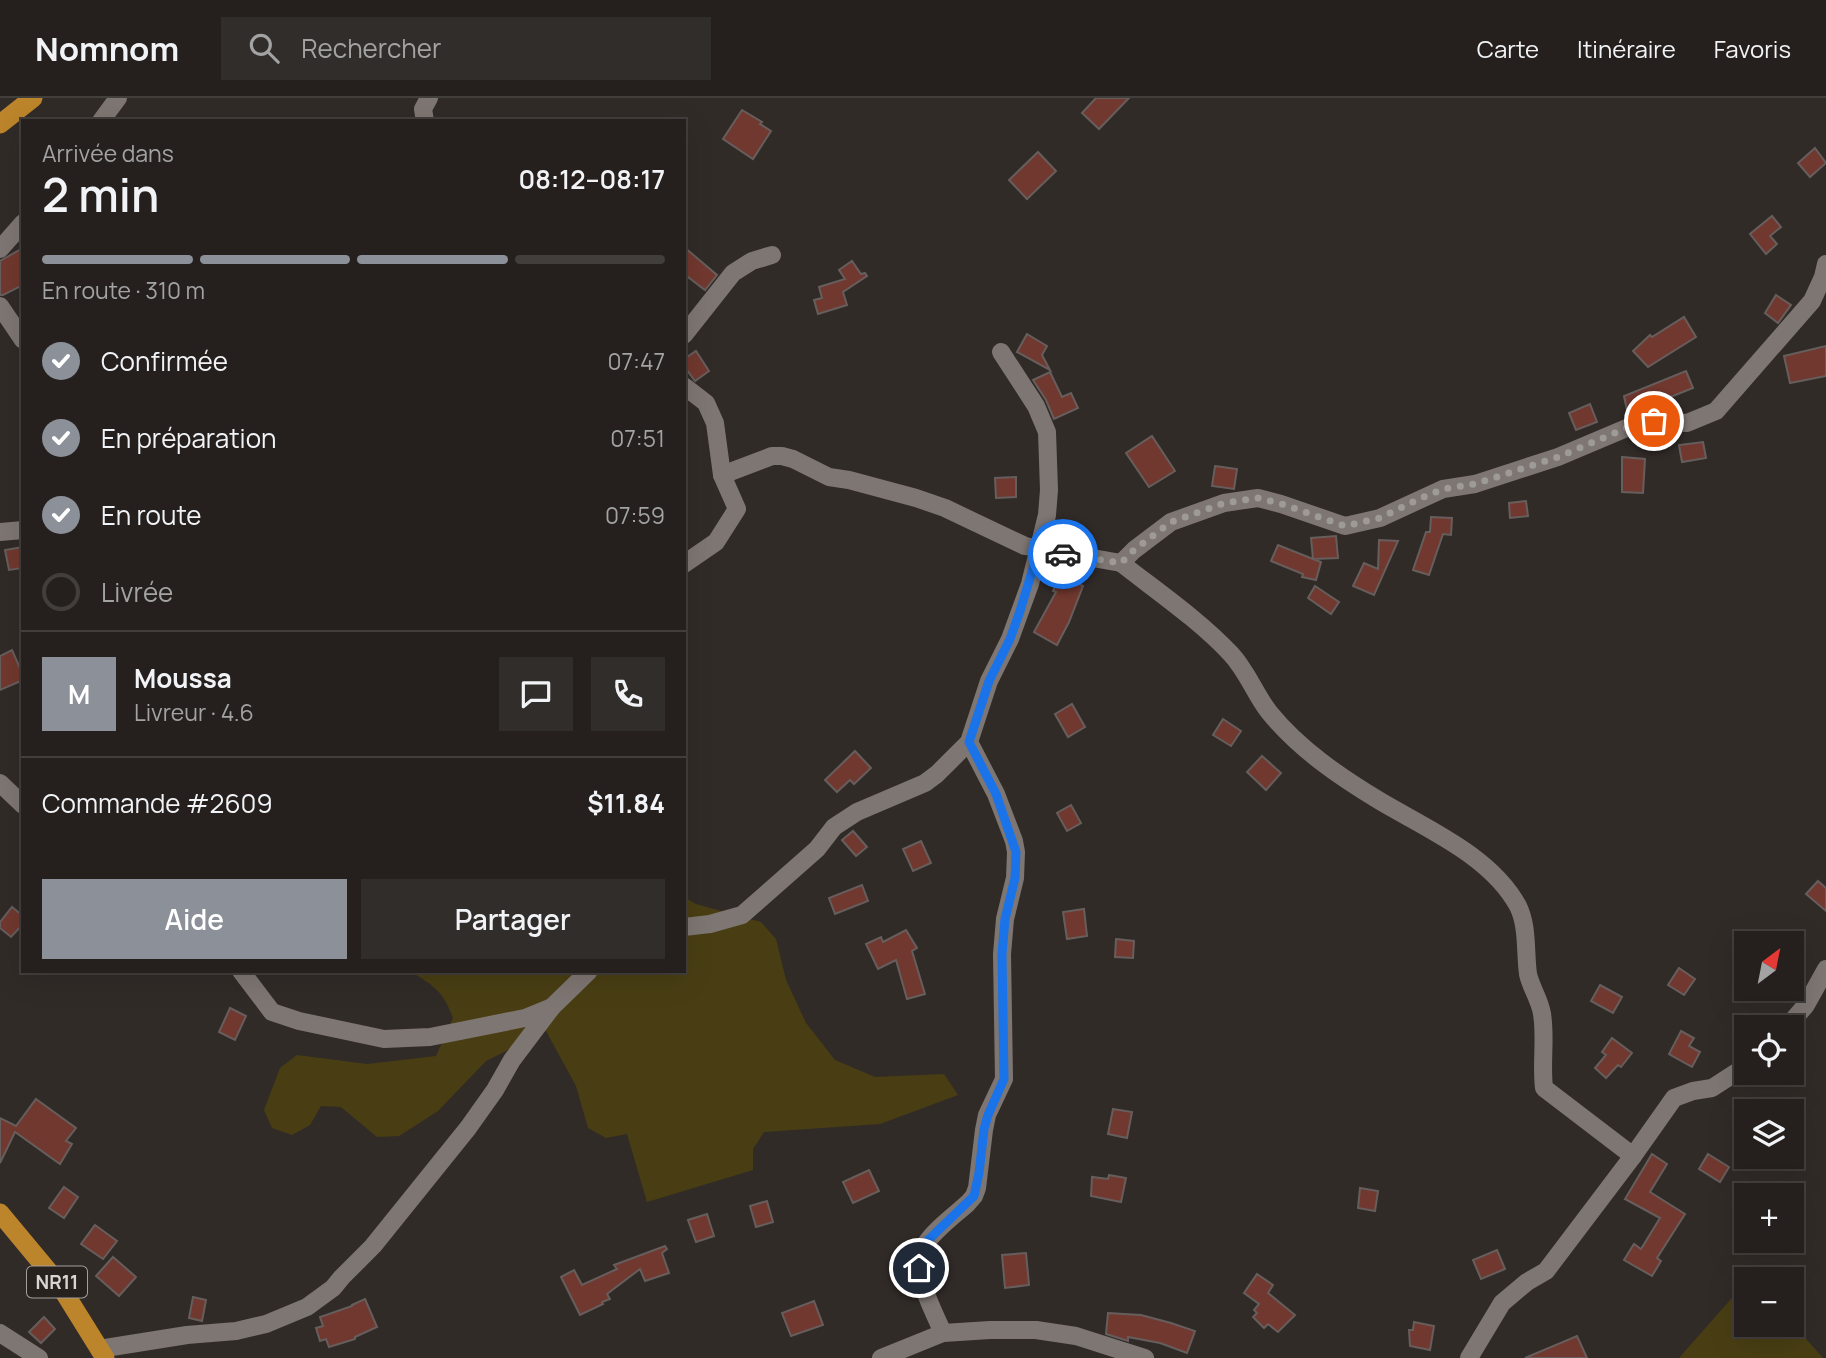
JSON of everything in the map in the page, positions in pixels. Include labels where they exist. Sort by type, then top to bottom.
[{"type":"highway","points":[[0,124],[33,98]]},
{"type":"highway","name":"NR11","points":[[0,1213],[59,1284],[102,1353]]},
{"type":"street","points":[[102,119],[118,98]]},
{"type":"street","points":[[425,119],[423,110],[429,98]]},
{"type":"street","points":[[0,249],[21,225]]},
{"type":"street","points":[[686,332],[733,273],[752,261],[772,255]]},
{"type":"street","points":[[1121,563],[1171,522],[1224,503],[1258,498],[1345,526],[1380,518],[1443,489],[1475,484],[1558,457],[1629,427],[1654,421],[1687,423],[1716,411],[1812,301],[1826,264]]},
{"type":"street","points":[[0,306],[21,337]]},
{"type":"street","points":[[686,927],[710,924],[742,915],[817,849],[834,827],[857,812],[925,783],[969,742],[989,681],[1019,614],[1047,515],[1047,432],[1036,406],[1001,352]]},
{"type":"street","points":[[686,388],[706,403],[715,422],[722,475],[737,509],[716,542],[686,563]]},
{"type":"street","points":[[722,475],[772,456],[793,459],[829,477],[849,480],[945,508],[1025,546],[1121,563],[1193,620],[1233,657],[1252,682],[1267,709],[1289,735],[1356,786],[1459,847],[1508,890],[1520,910],[1531,984],[1542,1010],[1544,1088],[1633,1156]]},
{"type":"street","points":[[0,533],[21,530]]},
{"type":"street","points":[[943,1333],[923,1285],[919,1268],[920,1254],[926,1242],[974,1196],[984,1129],[1004,1079],[1002,954],[1005,919],[1015,878],[1016,852],[996,794],[969,742]]},
{"type":"street","points":[[0,783],[21,803]]},
{"type":"street","points":[[1797,1015],[1826,970]]},
{"type":"street","points":[[243,973],[272,1012],[299,1021],[384,1039],[430,1037],[525,1018],[552,1007]]},
{"type":"street","points":[[102,1353],[187,1335],[236,1331],[266,1324],[307,1307],[333,1288],[373,1246],[468,1128],[512,1060],[552,1007],[587,973]]},
{"type":"street","points":[[1469,1358],[1502,1303],[1546,1270],[1674,1098],[1712,1088],[1734,1074]]},
{"type":"street","points":[[881,1358],[943,1333],[990,1330],[1036,1330],[1076,1336],[1145,1358]]},
{"type":"street","points":[[0,1333],[39,1358]]},
{"type":"shaded area","points":[[686,898],[696,904],[761,922],[776,939],[786,980],[806,1023],[835,1060],[875,1077],[944,1074],[958,1095],[880,1124],[764,1132],[753,1149],[753,1170],[647,1202],[627,1134],[606,1138],[588,1128],[576,1086],[546,1031],[486,1061],[438,1111],[399,1136],[377,1137],[341,1107],[321,1106],[310,1125],[292,1135],[272,1128],[264,1110],[280,1068],[297,1055],[367,1064],[436,1056],[453,1018],[437,990],[413,973],[686,973]]},
{"type":"shaded area","points":[[1734,1296],[1734,1337],[1804,1337],[1823,1358],[1679,1358]]},
{"type":"building","points":[[1096,98],[1129,98],[1099,129],[1082,113]]},
{"type":"building","points":[[742,110],[771,131],[753,159],[723,139]]},
{"type":"building","points":[[1815,148],[1826,163],[1810,177],[1798,163]]},
{"type":"building","points":[[1038,152],[1056,171],[1027,199],[1009,180]]},
{"type":"building","points":[[1772,216],[1781,227],[1770,236],[1777,244],[1766,254],[1750,234]]},
{"type":"building","points":[[21,249],[21,286],[3,295],[0,295],[0,261]]},
{"type":"building","points":[[686,249],[717,275],[705,290],[686,276]]},
{"type":"building","points":[[852,261],[861,274],[865,273],[867,276],[843,292],[847,305],[818,314],[814,300],[822,298],[819,287],[845,279],[839,270]]},
{"type":"building","points":[[1776,295],[1791,305],[1778,323],[1765,313]]},
{"type":"building","points":[[1684,317],[1696,337],[1648,367],[1633,351],[1650,335],[1652,337]]},
{"type":"building","points":[[1027,334],[1047,346],[1042,355],[1050,370],[1017,352]]},
{"type":"building","points":[[1826,346],[1826,376],[1790,383],[1784,356]]},
{"type":"building","points":[[696,351],[709,371],[695,381],[686,369],[686,358]]},
{"type":"building","points":[[1686,371],[1693,388],[1653,404],[1627,410],[1624,396]]},
{"type":"building","points":[[1050,372],[1062,397],[1071,393],[1078,408],[1054,419],[1033,380]]},
{"type":"building","points":[[1590,404],[1597,422],[1576,430],[1569,413]]},
{"type":"building","points":[[1152,436],[1175,471],[1149,487],[1126,453]]},
{"type":"building","points":[[1703,442],[1706,458],[1682,462],[1679,445]]},
{"type":"building","points":[[1622,457],[1645,459],[1643,493],[1622,492]]},
{"type":"building","points":[[1215,466],[1237,469],[1234,489],[1212,486]]},
{"type":"building","points":[[1016,477],[1016,497],[996,498],[995,478]]},
{"type":"building","points":[[1526,501],[1528,516],[1510,518],[1509,503]]},
{"type":"building","points":[[1431,517],[1452,518],[1451,535],[1443,534],[1429,575],[1413,570],[1426,532],[1430,532]]},
{"type":"building","points":[[1336,536],[1338,558],[1313,559],[1311,538]]},
{"type":"building","points":[[1379,540],[1398,541],[1374,595],[1353,586],[1364,563],[1378,569]]},
{"type":"building","points":[[1278,545],[1321,562],[1316,580],[1302,577],[1303,574],[1271,561]]},
{"type":"building","points":[[21,547],[21,568],[9,570],[5,550]]},
{"type":"building","points":[[1060,575],[1083,586],[1057,645],[1034,632],[1056,592],[1053,591]]},
{"type":"building","points":[[1315,586],[1339,602],[1331,614],[1308,598]]},
{"type":"building","points":[[12,650],[21,670],[21,681],[0,690],[0,656]]},
{"type":"building","points":[[1072,704],[1085,727],[1068,737],[1055,714]]},
{"type":"building","points":[[1223,719],[1241,731],[1231,746],[1213,735]]},
{"type":"building","points":[[855,751],[871,768],[854,784],[850,780],[837,792],[825,780]]},
{"type":"building","points":[[1262,756],[1281,773],[1266,790],[1247,772]]},
{"type":"building","points":[[1071,805],[1081,823],[1067,831],[1057,813]]},
{"type":"building","points":[[853,831],[867,847],[856,856],[842,840]]},
{"type":"building","points":[[921,841],[931,863],[913,871],[903,849]]},
{"type":"building","points":[[1818,881],[1826,888],[1826,911],[1806,894]]},
{"type":"building","points":[[862,885],[868,901],[835,914],[829,898]]},
{"type":"building","points":[[12,907],[21,914],[21,926],[11,937],[0,928],[0,922]]},
{"type":"building","points":[[1084,909],[1087,936],[1067,939],[1063,912]]},
{"type":"building","points":[[906,930],[917,948],[912,951],[925,994],[907,999],[896,960],[878,969],[866,944],[881,937],[883,942]]},
{"type":"building","points":[[1116,939],[1134,941],[1133,958],[1115,957]]},
{"type":"building","points":[[1679,968],[1695,979],[1684,995],[1668,985]]},
{"type":"building","points":[[1600,985],[1622,997],[1613,1013],[1591,1001]]},
{"type":"building","points":[[230,1008],[246,1016],[235,1040],[219,1032]]},
{"type":"building","points":[[1681,1031],[1694,1038],[1689,1046],[1700,1052],[1692,1067],[1669,1054]]},
{"type":"building","points":[[1612,1038],[1632,1053],[1621,1067],[1618,1065],[1606,1078],[1595,1068],[1606,1055],[1602,1052]]},
{"type":"building","points":[[36,1099],[76,1128],[66,1141],[72,1144],[60,1164],[15,1132],[0,1163],[0,1118],[16,1126]]},
{"type":"building","points":[[1113,1109],[1132,1112],[1127,1138],[1108,1134]]},
{"type":"building","points":[[1652,1154],[1667,1164],[1650,1192],[1685,1214],[1657,1258],[1661,1261],[1652,1276],[1624,1260],[1634,1244],[1641,1249],[1660,1218],[1625,1199]]},
{"type":"building","points":[[1708,1154],[1729,1167],[1720,1182],[1699,1169]]},
{"type":"building","points":[[869,1170],[879,1191],[853,1203],[843,1182]]},
{"type":"building","points":[[1109,1175],[1126,1178],[1121,1202],[1091,1196],[1092,1177],[1108,1179]]},
{"type":"building","points":[[64,1187],[78,1197],[64,1218],[49,1208]]},
{"type":"building","points":[[1360,1188],[1378,1191],[1375,1211],[1358,1208]]},
{"type":"building","points":[[767,1201],[773,1222],[756,1227],[750,1206]]},
{"type":"building","points":[[707,1214],[714,1236],[696,1242],[688,1220]]},
{"type":"building","points":[[95,1225],[117,1241],[103,1259],[81,1244]]},
{"type":"building","points":[[665,1246],[667,1249],[662,1253],[669,1273],[645,1281],[640,1269],[607,1294],[610,1299],[580,1315],[561,1277],[574,1270],[582,1285],[617,1269],[614,1265]]},
{"type":"building","points":[[1497,1250],[1505,1269],[1481,1279],[1473,1260]]},
{"type":"building","points":[[1026,1253],[1029,1285],[1005,1288],[1002,1255]]},
{"type":"building","points":[[113,1257],[136,1277],[119,1296],[96,1276]]},
{"type":"building","points":[[1257,1274],[1273,1285],[1268,1293],[1295,1315],[1278,1332],[1268,1324],[1264,1328],[1253,1317],[1259,1304],[1244,1293]]},
{"type":"building","points":[[193,1297],[206,1300],[202,1321],[189,1318]]},
{"type":"building","points":[[365,1299],[377,1327],[355,1339],[329,1347],[326,1339],[320,1341],[316,1328],[323,1326],[320,1317]]},
{"type":"building","points":[[814,1301],[823,1325],[791,1336],[782,1313]]},
{"type":"building","points":[[1108,1313],[1141,1315],[1195,1331],[1187,1353],[1160,1343],[1128,1337],[1128,1341],[1106,1334]]},
{"type":"building","points":[[44,1317],[55,1329],[41,1343],[29,1332]]},
{"type":"building","points":[[1414,1322],[1434,1326],[1430,1350],[1410,1346],[1409,1330],[1413,1330]]},
{"type":"building","points":[[1577,1336],[1587,1358],[1525,1358]]},
{"type":"way so far","points":[[1063,554],[1121,563],[1171,522],[1224,503],[1258,498],[1345,526],[1380,518],[1443,489],[1475,484],[1558,457],[1629,427],[1654,421]]},
{"type":"route","points":[[919,1268],[920,1254],[926,1242],[974,1196],[984,1129],[1004,1079],[1002,954],[1005,919],[1015,878],[1016,852],[996,794],[969,742],[989,681],[1010,639],[1030,584],[1039,549],[1063,554]]}]
